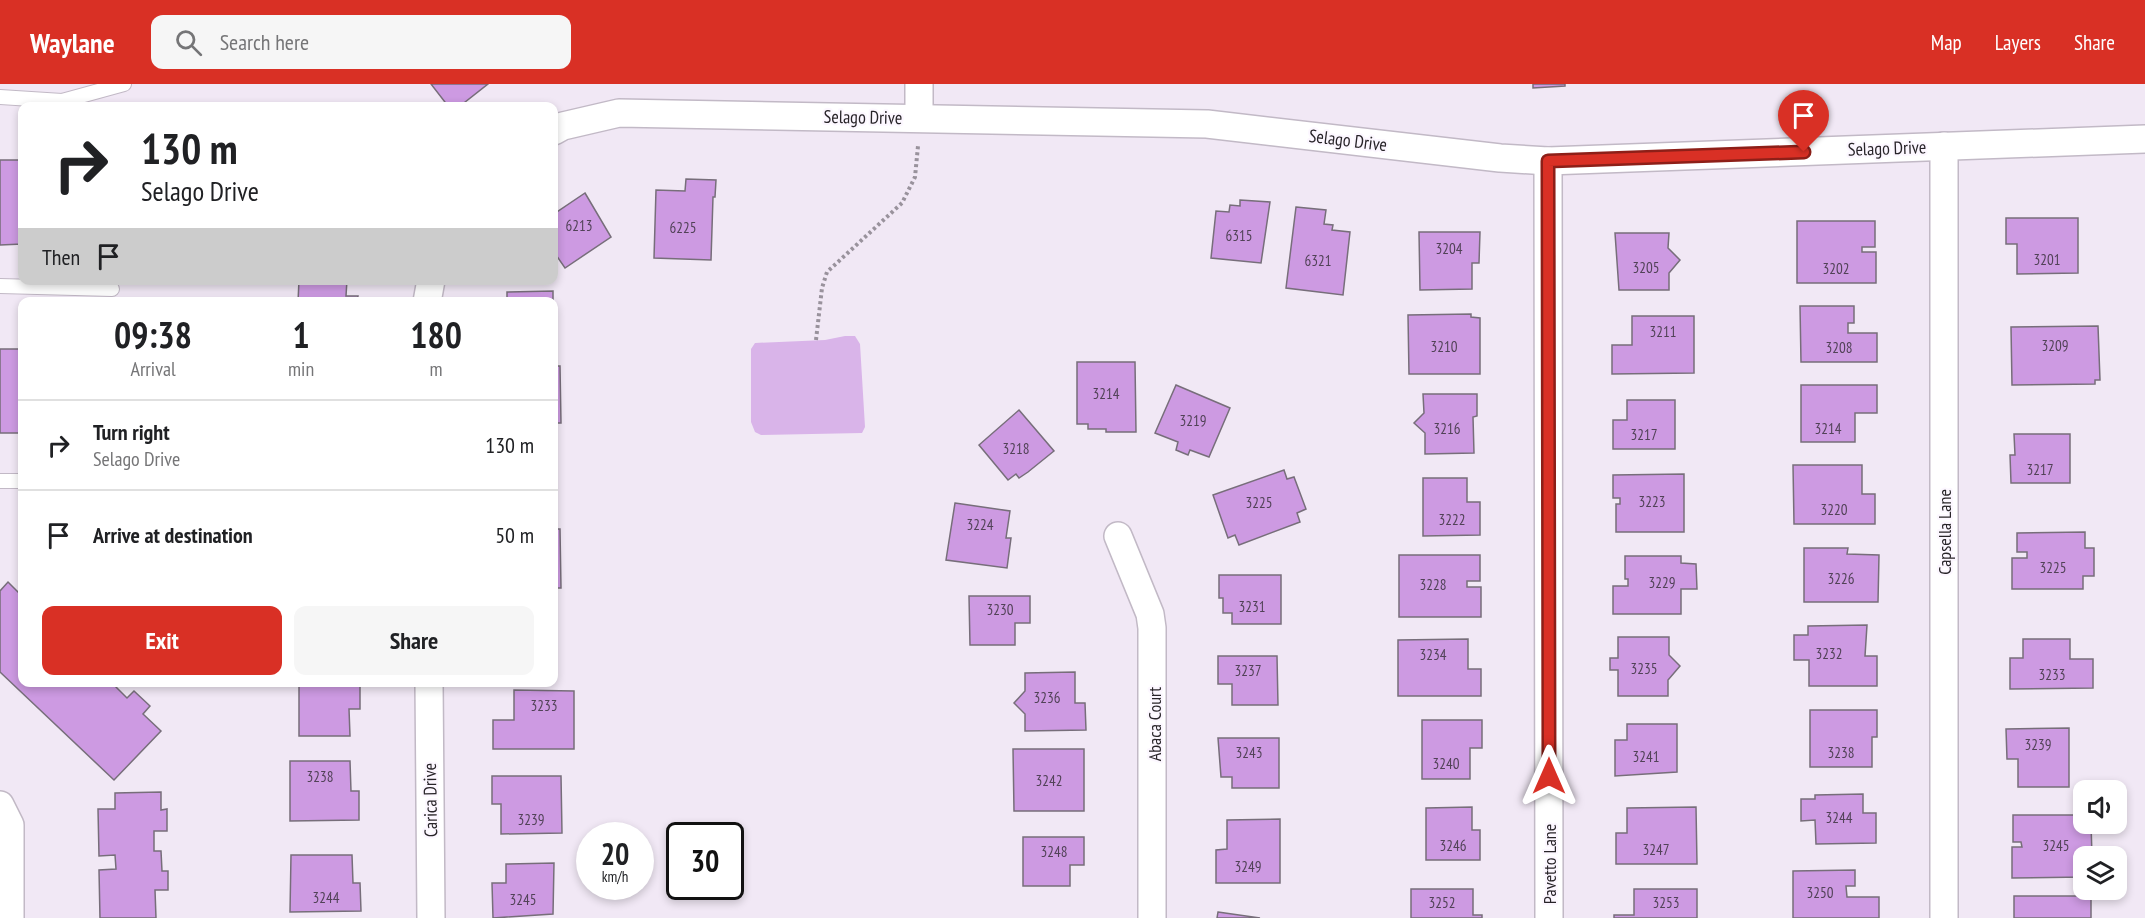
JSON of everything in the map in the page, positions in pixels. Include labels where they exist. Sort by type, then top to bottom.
[{"type":"street","points":[[919,84],[919,118]]},
{"type":"street","name":"Selago Drive","points":[[558,128],[619,113],[1206,124],[1500,158],[1548,161],[2145,140]]},
{"type":"street","name":"Capsella Lane","points":[[1944,146],[1944,918]]},
{"type":"street","name":"Pavetto Lane","points":[[1548,161],[1549,918]]},
{"type":"street","name":"Abaca Court","points":[[1118,536],[1150,614],[1152,628],[1152,918]]},
{"type":"street","name":"Carica Drive","points":[[429,687],[431,918]]},
{"type":"street","points":[[0,806],[10,825],[10,918]]},
{"type":"lane","points":[[0,97],[62,101],[124,84]]},
{"type":"lane","points":[[0,286],[112,289]]},
{"type":"lane","points":[[0,481],[18,481]]},
{"type":"path","points":[[816,340],[822,288],[827,272],[902,203],[912,185],[917,165],[919,118]]},
{"type":"shaded area","points":[[855,336],[860,344],[865,427],[862,433],[761,435],[755,432],[751,422],[751,349],[755,343],[825,340]]},
{"type":"building","points":[[431,84],[488,84],[465,102],[445,102]]},
{"type":"building","points":[[1533,84],[1565,84],[1565,86],[1533,88]]},
{"type":"building","points":[[0,160],[18,160],[18,244],[0,245]]},
{"type":"building","points":[[686,179],[716,180],[715,197],[713,197],[711,260],[654,258],[656,190],[685,191]]},
{"type":"building","points":[[585,193],[611,237],[565,268],[558,258],[558,211]]},
{"type":"building","points":[[1240,200],[1270,202],[1261,263],[1211,258],[1216,211],[1229,212],[1230,205],[1240,206]]},
{"type":"building","points":[[1296,207],[1326,210],[1324,224],[1333,225],[1332,230],[1350,232],[1343,295],[1286,288]]},
{"type":"building","points":[[2006,218],[2078,218],[2078,273],[2017,274],[2017,244],[2006,244]]},
{"type":"building","points":[[1797,221],[1875,221],[1875,247],[1862,247],[1862,252],[1876,252],[1876,283],[1797,283]]},
{"type":"building","points":[[1419,232],[1480,232],[1479,263],[1472,263],[1472,289],[1420,290]]},
{"type":"building","points":[[1615,233],[1669,233],[1668,248],[1680,260],[1669,273],[1669,290],[1619,290]]},
{"type":"building","points":[[299,285],[347,285],[346,296],[358,296],[358,297],[298,297]]},
{"type":"building","points":[[553,291],[553,297],[507,297],[507,292]]},
{"type":"building","points":[[1800,306],[1854,306],[1854,323],[1848,323],[1848,333],[1877,333],[1877,362],[1801,362]]},
{"type":"building","points":[[1471,314],[1471,317],[1480,318],[1480,374],[1409,374],[1408,315]]},
{"type":"building","points":[[1632,316],[1694,316],[1694,373],[1612,374],[1612,345],[1632,345]]},
{"type":"building","points":[[2098,326],[2100,380],[2095,380],[2095,384],[2012,385],[2011,327]]},
{"type":"building","points":[[0,349],[18,349],[18,433],[0,433]]},
{"type":"building","points":[[1077,362],[1135,362],[1136,432],[1106,432],[1106,429],[1088,429],[1088,424],[1077,424]]},
{"type":"building","points":[[558,366],[560,366],[561,423],[558,423]]},
{"type":"building","points":[[1176,385],[1230,408],[1209,457],[1190,450],[1188,455],[1176,450],[1178,442],[1155,433]]},
{"type":"building","points":[[1801,385],[1877,385],[1877,413],[1855,413],[1855,442],[1801,442]]},
{"type":"building","points":[[1423,394],[1477,394],[1477,416],[1473,417],[1474,453],[1425,454],[1425,433],[1414,423],[1424,413]]},
{"type":"building","points":[[1627,400],[1675,400],[1675,449],[1613,449],[1613,420],[1627,420]]},
{"type":"building","points":[[1019,410],[1054,451],[1019,478],[1016,474],[1008,480],[979,445]]},
{"type":"building","points":[[2014,434],[2070,434],[2070,483],[2011,483],[2010,455],[2015,455]]},
{"type":"building","points":[[1793,465],[1862,465],[1862,494],[1875,494],[1875,524],[1794,524]]},
{"type":"building","points":[[1284,470],[1287,479],[1294,477],[1306,509],[1297,513],[1300,522],[1239,545],[1235,535],[1228,538],[1213,495]]},
{"type":"building","points":[[1684,474],[1684,532],[1616,532],[1616,504],[1620,504],[1620,498],[1613,498],[1613,475]]},
{"type":"building","points":[[1423,478],[1467,478],[1467,502],[1480,502],[1480,535],[1423,536]]},
{"type":"building","points":[[955,503],[1010,511],[1006,538],[1011,538],[1007,568],[946,560]]},
{"type":"building","points":[[558,529],[560,529],[561,588],[558,588]]},
{"type":"building","points":[[2085,532],[2085,548],[2094,548],[2094,576],[2083,576],[2083,589],[2012,589],[2012,558],[2027,558],[2027,552],[2017,552],[2017,533]]},
{"type":"building","points":[[1804,548],[1848,548],[1847,554],[1879,555],[1878,602],[1804,602]]},
{"type":"building","points":[[1399,555],[1480,555],[1480,581],[1467,581],[1467,587],[1481,587],[1481,617],[1399,617]]},
{"type":"building","points":[[1625,556],[1681,556],[1681,563],[1696,564],[1697,589],[1681,589],[1681,614],[1613,614],[1613,586],[1628,586],[1628,579],[1625,579]]},
{"type":"building","points":[[1219,575],[1281,575],[1281,624],[1232,624],[1232,613],[1223,613],[1223,598],[1219,598]]},
{"type":"building","points":[[8,582],[18,592],[18,687],[116,687],[127,698],[134,691],[150,706],[143,714],[161,731],[114,780],[0,672],[0,591]]},
{"type":"building","points":[[969,596],[1030,596],[1030,623],[1015,623],[1015,645],[970,645]]},
{"type":"building","points":[[1867,625],[1865,656],[1877,656],[1877,686],[1809,686],[1809,660],[1794,660],[1794,635],[1808,635],[1808,626]]},
{"type":"building","points":[[1618,637],[1669,637],[1669,655],[1680,666],[1668,680],[1668,696],[1618,696],[1618,670],[1610,670],[1610,658],[1618,658]]},
{"type":"building","points":[[1468,639],[1468,669],[1481,669],[1481,696],[1398,696],[1398,640]]},
{"type":"building","points":[[2023,639],[2070,639],[2070,659],[2093,659],[2093,688],[2010,689],[2010,658],[2023,658]]},
{"type":"building","points":[[1218,656],[1277,656],[1278,705],[1232,705],[1232,684],[1218,684]]},
{"type":"building","points":[[1075,672],[1075,703],[1085,703],[1086,730],[1025,731],[1025,714],[1014,703],[1025,691],[1025,673]]},
{"type":"building","points":[[299,687],[360,687],[360,709],[349,709],[350,736],[299,736]]},
{"type":"building","points":[[514,690],[574,691],[574,749],[493,749],[493,720],[514,720]]},
{"type":"building","points":[[1810,710],[1877,710],[1877,737],[1872,737],[1872,767],[1810,767]]},
{"type":"building","points":[[1422,720],[1482,720],[1482,748],[1470,748],[1470,779],[1422,779]]},
{"type":"building","points":[[1627,724],[1677,724],[1677,772],[1615,776],[1615,740],[1627,740]]},
{"type":"building","points":[[2069,728],[2069,787],[2018,787],[2018,759],[2007,759],[2006,729]]},
{"type":"building","points":[[1218,738],[1279,738],[1279,788],[1232,788],[1232,777],[1221,777]]},
{"type":"building","points":[[1013,749],[1084,749],[1084,811],[1014,811]]},
{"type":"building","points":[[290,761],[350,761],[351,791],[359,791],[359,820],[290,821]]},
{"type":"building","points":[[492,776],[561,776],[562,833],[501,834],[501,804],[492,804]]},
{"type":"building","points":[[161,792],[161,810],[167,809],[167,831],[154,831],[154,851],[161,851],[162,871],[168,871],[168,890],[155,890],[156,918],[100,918],[99,870],[116,869],[115,855],[99,856],[98,809],[115,809],[115,793]]},
{"type":"building","points":[[1863,794],[1863,813],[1876,813],[1876,843],[1816,844],[1815,820],[1801,821],[1801,799],[1815,799],[1815,795]]},
{"type":"building","points":[[1472,807],[1472,830],[1480,830],[1480,860],[1426,860],[1426,808]]},
{"type":"building","points":[[1696,807],[1697,864],[1616,864],[1616,833],[1627,833],[1627,808]]},
{"type":"building","points":[[2013,815],[2073,815],[2073,834],[2091,834],[2092,846],[2073,846],[2073,877],[2012,878],[2012,847],[2022,847],[2021,842],[2013,842]]},
{"type":"building","points":[[1280,819],[1280,883],[1216,883],[1216,850],[1227,849],[1227,820]]},
{"type":"building","points":[[1023,837],[1084,837],[1084,865],[1070,865],[1070,886],[1023,886]]},
{"type":"building","points":[[291,855],[352,855],[353,883],[360,883],[361,911],[290,912]]},
{"type":"building","points":[[554,863],[553,914],[493,918],[492,883],[506,883],[506,864]]},
{"type":"building","points":[[1855,870],[1855,886],[1846,886],[1847,897],[1879,897],[1879,918],[1793,918],[1793,871]]},
{"type":"building","points":[[1411,889],[1473,889],[1473,915],[1482,915],[1482,918],[1411,918]]},
{"type":"building","points":[[1634,889],[1697,889],[1697,918],[1614,918],[1614,915],[1634,915]]},
{"type":"building","points":[[2014,896],[2073,896],[2073,900],[2091,900],[2091,918],[2014,918]]},
{"type":"building","points":[[1218,912],[1260,918],[1217,918]]},
{"type":"route","points":[[1549,776],[1548,161],[1804,152]]}]
